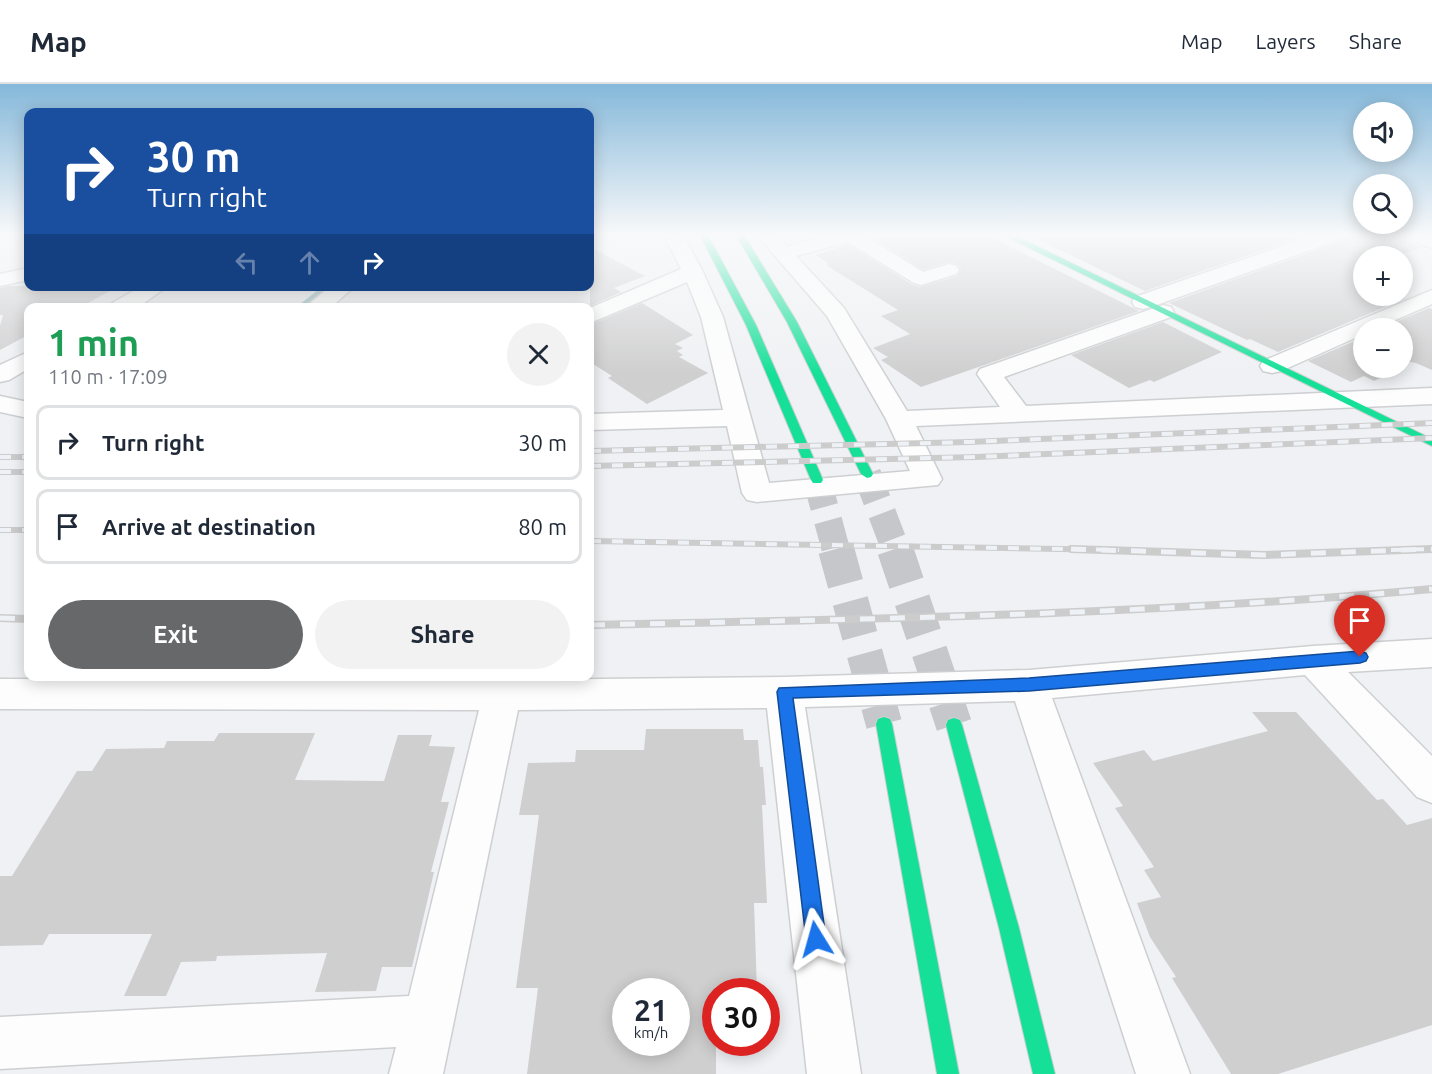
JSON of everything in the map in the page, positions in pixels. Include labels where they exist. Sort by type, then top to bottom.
[{"type":"street","points":[[594,314],[671,281]]},
{"type":"street","points":[[697,281],[712,317],[757,493],[928,479],[899,418],[836,313],[807,281]]},
{"type":"street","points":[[731,281],[765,351],[817,480]]},
{"type":"street","points":[[767,281],[807,349],[867,474]]},
{"type":"street","points":[[1100,281],[1343,401],[1432,442]]},
{"type":"street","points":[[1019,414],[989,374],[1219,281]]},
{"type":"street","points":[[129,303],[149,291]]},
{"type":"street","points":[[322,303],[338,291]]},
{"type":"street","points":[[1272,366],[1432,296]]},
{"type":"street","points":[[0,375],[24,361]]},
{"type":"street","points":[[0,385],[24,388]]},
{"type":"street","points":[[899,418],[1432,396]]},
{"type":"street","points":[[0,404],[24,409]]},
{"type":"street","points":[[594,422],[737,418]]},
{"type":"street","points":[[0,694],[502,695],[784,692],[1029,685],[1312,660],[1432,653]]},
{"type":"street","points":[[1312,660],[1432,784]]},
{"type":"street","points":[[1029,685],[1162,1074]]},
{"type":"street","points":[[784,692],[834,1074]]},
{"type":"street","points":[[416,1074],[502,695]]},
{"type":"street","points":[[884,724],[948,1074]]},
{"type":"street","points":[[954,725],[1009,928],[1044,1074]]},
{"type":"street","points":[[0,1043],[428,1020]]},
{"type":"building","points":[[594,281],[632,281],[614,288],[621,292],[594,304],[590,303],[590,291],[594,291]]},
{"type":"building","points":[[852,281],[907,281],[920,287],[940,281],[1079,281],[1139,311],[921,387],[881,360],[888,357],[873,348],[910,334],[881,316],[898,310]]},
{"type":"building","points":[[1125,281],[1173,281],[1145,291]]},
{"type":"building","points":[[1230,281],[1353,281],[1353,306],[1387,306],[1359,318],[1353,318],[1353,320],[1278,352],[1250,339],[1247,340],[1169,303]]},
{"type":"building","points":[[24,286],[24,291],[110,291],[88,303],[24,303],[24,337],[0,350],[0,326],[3,315],[0,315],[0,288]]},
{"type":"building","points":[[642,303],[693,335],[675,344],[683,348],[677,351],[683,355],[679,357],[708,373],[647,404],[608,378],[612,376],[594,365],[594,323]]},
{"type":"building","points":[[1429,308],[1432,309],[1432,370],[1413,362],[1413,318],[1405,318]]},
{"type":"building","points":[[1163,322],[1222,352],[1154,382],[1150,380],[1129,388],[1071,355]]},
{"type":"building","points":[[1353,342],[1353,378],[1360,378],[1351,382],[1308,361]]},
{"type":"building","points":[[1252,712],[1296,712],[1377,800],[1383,799],[1407,825],[1432,818],[1432,1025],[1278,1074],[1231,1074],[1172,978],[1176,977],[1150,937],[1137,903],[1161,897],[1144,870],[1154,867],[1115,808],[1123,806],[1093,763],[1144,750],[1153,761],[1268,731]]},
{"type":"building","points":[[646,729],[743,729],[744,740],[758,740],[766,805],[762,805],[767,903],[754,903],[757,978],[702,978],[702,1056],[716,1056],[716,1074],[527,1074],[538,988],[516,988],[539,815],[519,815],[528,763],[575,762],[576,750],[644,750]]},
{"type":"building","points":[[219,733],[315,733],[295,780],[384,781],[398,735],[432,735],[429,746],[455,747],[441,802],[449,802],[431,872],[434,872],[412,967],[382,967],[376,991],[315,992],[327,953],[217,956],[216,961],[181,962],[166,996],[124,996],[152,934],[49,934],[43,945],[0,946],[0,876],[12,876],[77,771],[92,771],[106,749],[164,748],[167,741],[214,741]]},
{"type":"waterway","points":[[306,303],[322,291]]},
{"type":"tunnel","points":[[867,474],[896,550]]},
{"type":"tunnel","points":[[817,480],[836,550]]},
{"type":"tunnel","points":[[836,549],[884,724]]},
{"type":"tunnel","points":[[895,549],[954,725]]},
{"type":"railway","points":[[594,451],[969,442],[1432,423]]},
{"type":"railway","points":[[594,466],[976,457],[1432,438]]},
{"type":"railway","points":[[0,457],[24,457]]},
{"type":"railway","points":[[0,472],[24,472]]},
{"type":"railway","points":[[0,530],[24,530]]},
{"type":"railway","points":[[594,541],[1084,549]]},
{"type":"railway","points":[[1071,549],[1084,549]]},
{"type":"railway","points":[[1084,549],[1119,550]]},
{"type":"railway","points":[[1084,549],[1264,555],[1432,549],[1391,550]]},
{"type":"railway","points":[[594,625],[906,618],[1117,610],[1222,605],[1432,589]]},
{"type":"railway","points":[[0,618],[24,619]]},
{"type":"traffic: fast","points":[[728,281],[751,325],[817,480]]},
{"type":"traffic: fast","points":[[768,281],[792,322],[867,474]]},
{"type":"traffic: fast","points":[[1101,281],[1432,443]]},
{"type":"traffic: fast","points":[[884,724],[948,1074]]},
{"type":"traffic: fast","points":[[954,725],[1009,928],[1044,1074]]},
{"type":"route","points":[[816,939],[784,692],[1029,685],[1360,657]]}]
